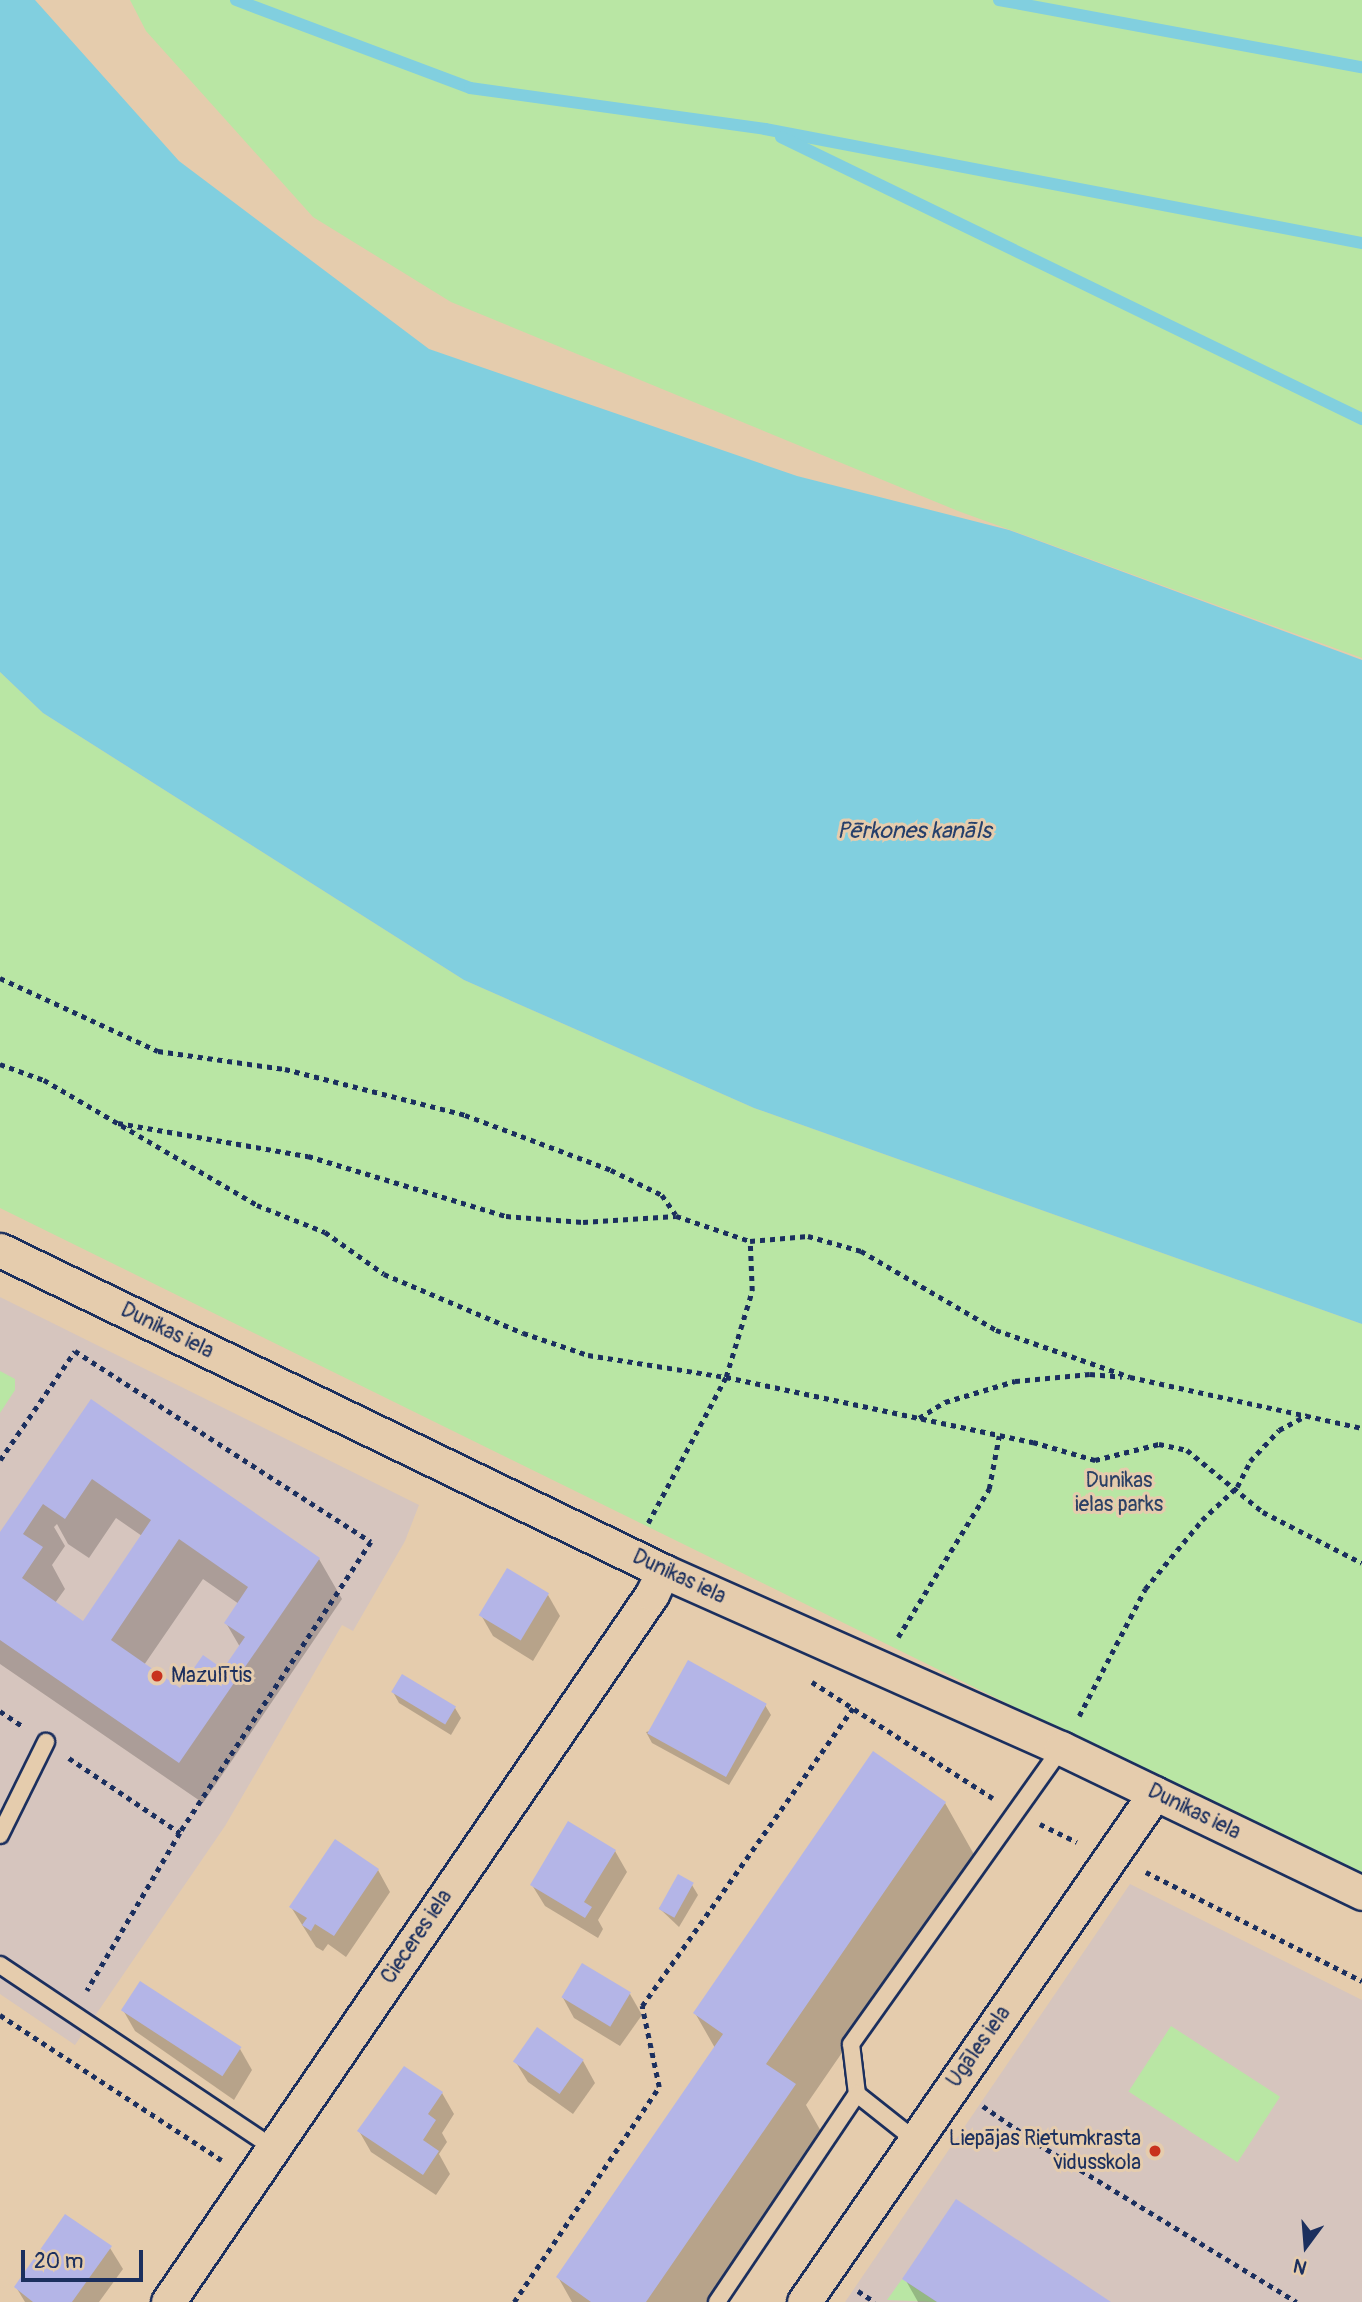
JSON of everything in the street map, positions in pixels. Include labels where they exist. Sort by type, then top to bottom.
[{"type":"street","name":"Dunikas iela","points":[[0,1250],[663,1571],[1061,1748],[1362,1893]]},
{"type":"street","name":"Cieceres iela","points":[[168,2302],[652,1594],[663,1571]]},
{"type":"street","name":"Ugāles iela","points":[[804,2302],[1155,1793]]},
{"type":"lane","points":[[0,1835],[46,1742]]},
{"type":"lane","points":[[717,2302],[857,2094],[851,2044],[1061,1748]]},
{"type":"lane","points":[[0,1965],[273,2148]]},
{"type":"lane","points":[[857,2094],[915,2140]]},
{"type":"path","points":[[0,978],[158,1051],[285,1069],[465,1115],[611,1170],[662,1195],[677,1216]]},
{"type":"path","points":[[0,1064],[44,1080],[257,1205],[325,1232],[384,1274],[482,1318],[588,1355],[726,1377],[919,1418],[1095,1460],[1159,1444],[1186,1450],[1237,1488],[1263,1512],[1362,1563]]},
{"type":"path","points":[[114,1122],[308,1156],[506,1216],[583,1222],[677,1216],[750,1241],[808,1236],[861,1251],[996,1329],[1130,1377],[1362,1428]]},
{"type":"path","points":[[631,1555],[726,1377],[752,1291],[750,1241]]},
{"type":"path","points":[[0,1460],[75,1352],[371,1542],[180,1833],[74,2017]]},
{"type":"path","points":[[919,1418],[946,1402],[1015,1381],[1090,1374],[1130,1377]]},
{"type":"path","points":[[1061,1748],[1145,1589],[1202,1520],[1237,1488],[1251,1461],[1279,1430],[1307,1415]]},
{"type":"path","points":[[895,1639],[989,1489],[999,1436]]},
{"type":"path","points":[[514,2302],[659,2087],[642,2006],[853,1708]]},
{"type":"path","points":[[0,1711],[180,1833]]},
{"type":"path","points":[[0,2015],[251,2180]]},
{"type":"path","points":[[975,2100],[1038,2144],[1297,2302]]},
{"type":"path","points":[[847,2284],[874,2302]]},
{"type":"shaded area","name":"Mazulītis","points":[[0,1297],[419,1505],[405,1541],[353,1631],[342,1625],[225,1826],[75,2045],[0,1994]]},
{"type":"shaded area","name":"Liepājas Rietumkrasta vidusskola","points":[[1130,1884],[1362,2000],[1362,2302],[845,2302]]},
{"type":"green space","points":[[130,0],[1362,0],[1362,658],[958,511],[451,302],[313,217],[146,31]]},
{"type":"green space","name":"Dunikas ielas parks","points":[[0,672],[43,713],[464,980],[754,1108],[1362,1324],[1362,1878],[0,1208]]},
{"type":"green space","points":[[0,1371],[15,1379],[15,1390],[0,1413]]},
{"type":"green space","points":[[1171,2026],[1280,2097],[1238,2162],[1129,2091]]},
{"type":"green space","points":[[902,2279],[937,2302],[887,2300]]},
{"type":"water","name":"Pērkones kanāls","points":[[0,0],[35,0],[179,161],[429,349],[797,476],[1009,530],[1362,660],[1362,1324],[754,1108],[464,980],[43,713],[0,672]]},
{"type":"building","points":[[91,1399],[320,1558],[179,1763],[0,1640],[0,1532]],"holes":[[[92,1479],[151,1520],[83,1621],[22,1578],[43,1547],[23,1534],[43,1504],[65,1519]],[[179,1539],[248,1587],[224,1623],[245,1637],[223,1669],[203,1655],[180,1688],[111,1640]]]},
{"type":"building","points":[[507,1568],[549,1593],[521,1640],[479,1615]]},
{"type":"building","points":[[688,1660],[767,1704],[726,1777],[647,1733]]},
{"type":"building","points":[[402,1674],[456,1706],[445,1724],[391,1692]]},
{"type":"building","points":[[873,1751],[946,1802],[766,2064],[796,2084],[646,2302],[591,2302],[556,2277],[723,2034],[693,2013]]},
{"type":"building","points":[[568,1821],[616,1850],[584,1902],[592,1907],[585,1918],[530,1885]]},
{"type":"building","points":[[335,1839],[379,1869],[334,1936],[315,1924],[311,1931],[302,1925],[307,1918],[289,1907]]},
{"type":"building","points":[[678,1874],[694,1883],[674,1918],[659,1909]]},
{"type":"building","points":[[582,1963],[631,1992],[610,2027],[561,1997]]},
{"type":"building","points":[[140,1981],[241,2047],[222,2076],[121,2010]]},
{"type":"building","points":[[537,2027],[584,2060],[560,2094],[513,2061]]},
{"type":"building","points":[[404,2066],[443,2092],[428,2114],[436,2120],[423,2140],[439,2151],[423,2175],[357,2131]]},
{"type":"building","points":[[956,2199],[1111,2302],[937,2302],[902,2279]]},
{"type":"building","points":[[65,2214],[112,2246],[72,2302],[33,2302],[14,2287]]},
{"type":"waterway","points":[[236,0],[470,88],[765,129],[1362,243]]},
{"type":"waterway","points":[[999,0],[1362,67]]},
{"type":"waterway","points":[[781,137],[1362,419]]},
{"type":"place","name":"Mazulītis","points":[[157,1676]]},
{"type":"place","name":"Liepājas Rietumkrasta vidusskola","points":[[1155,2151]]}]
